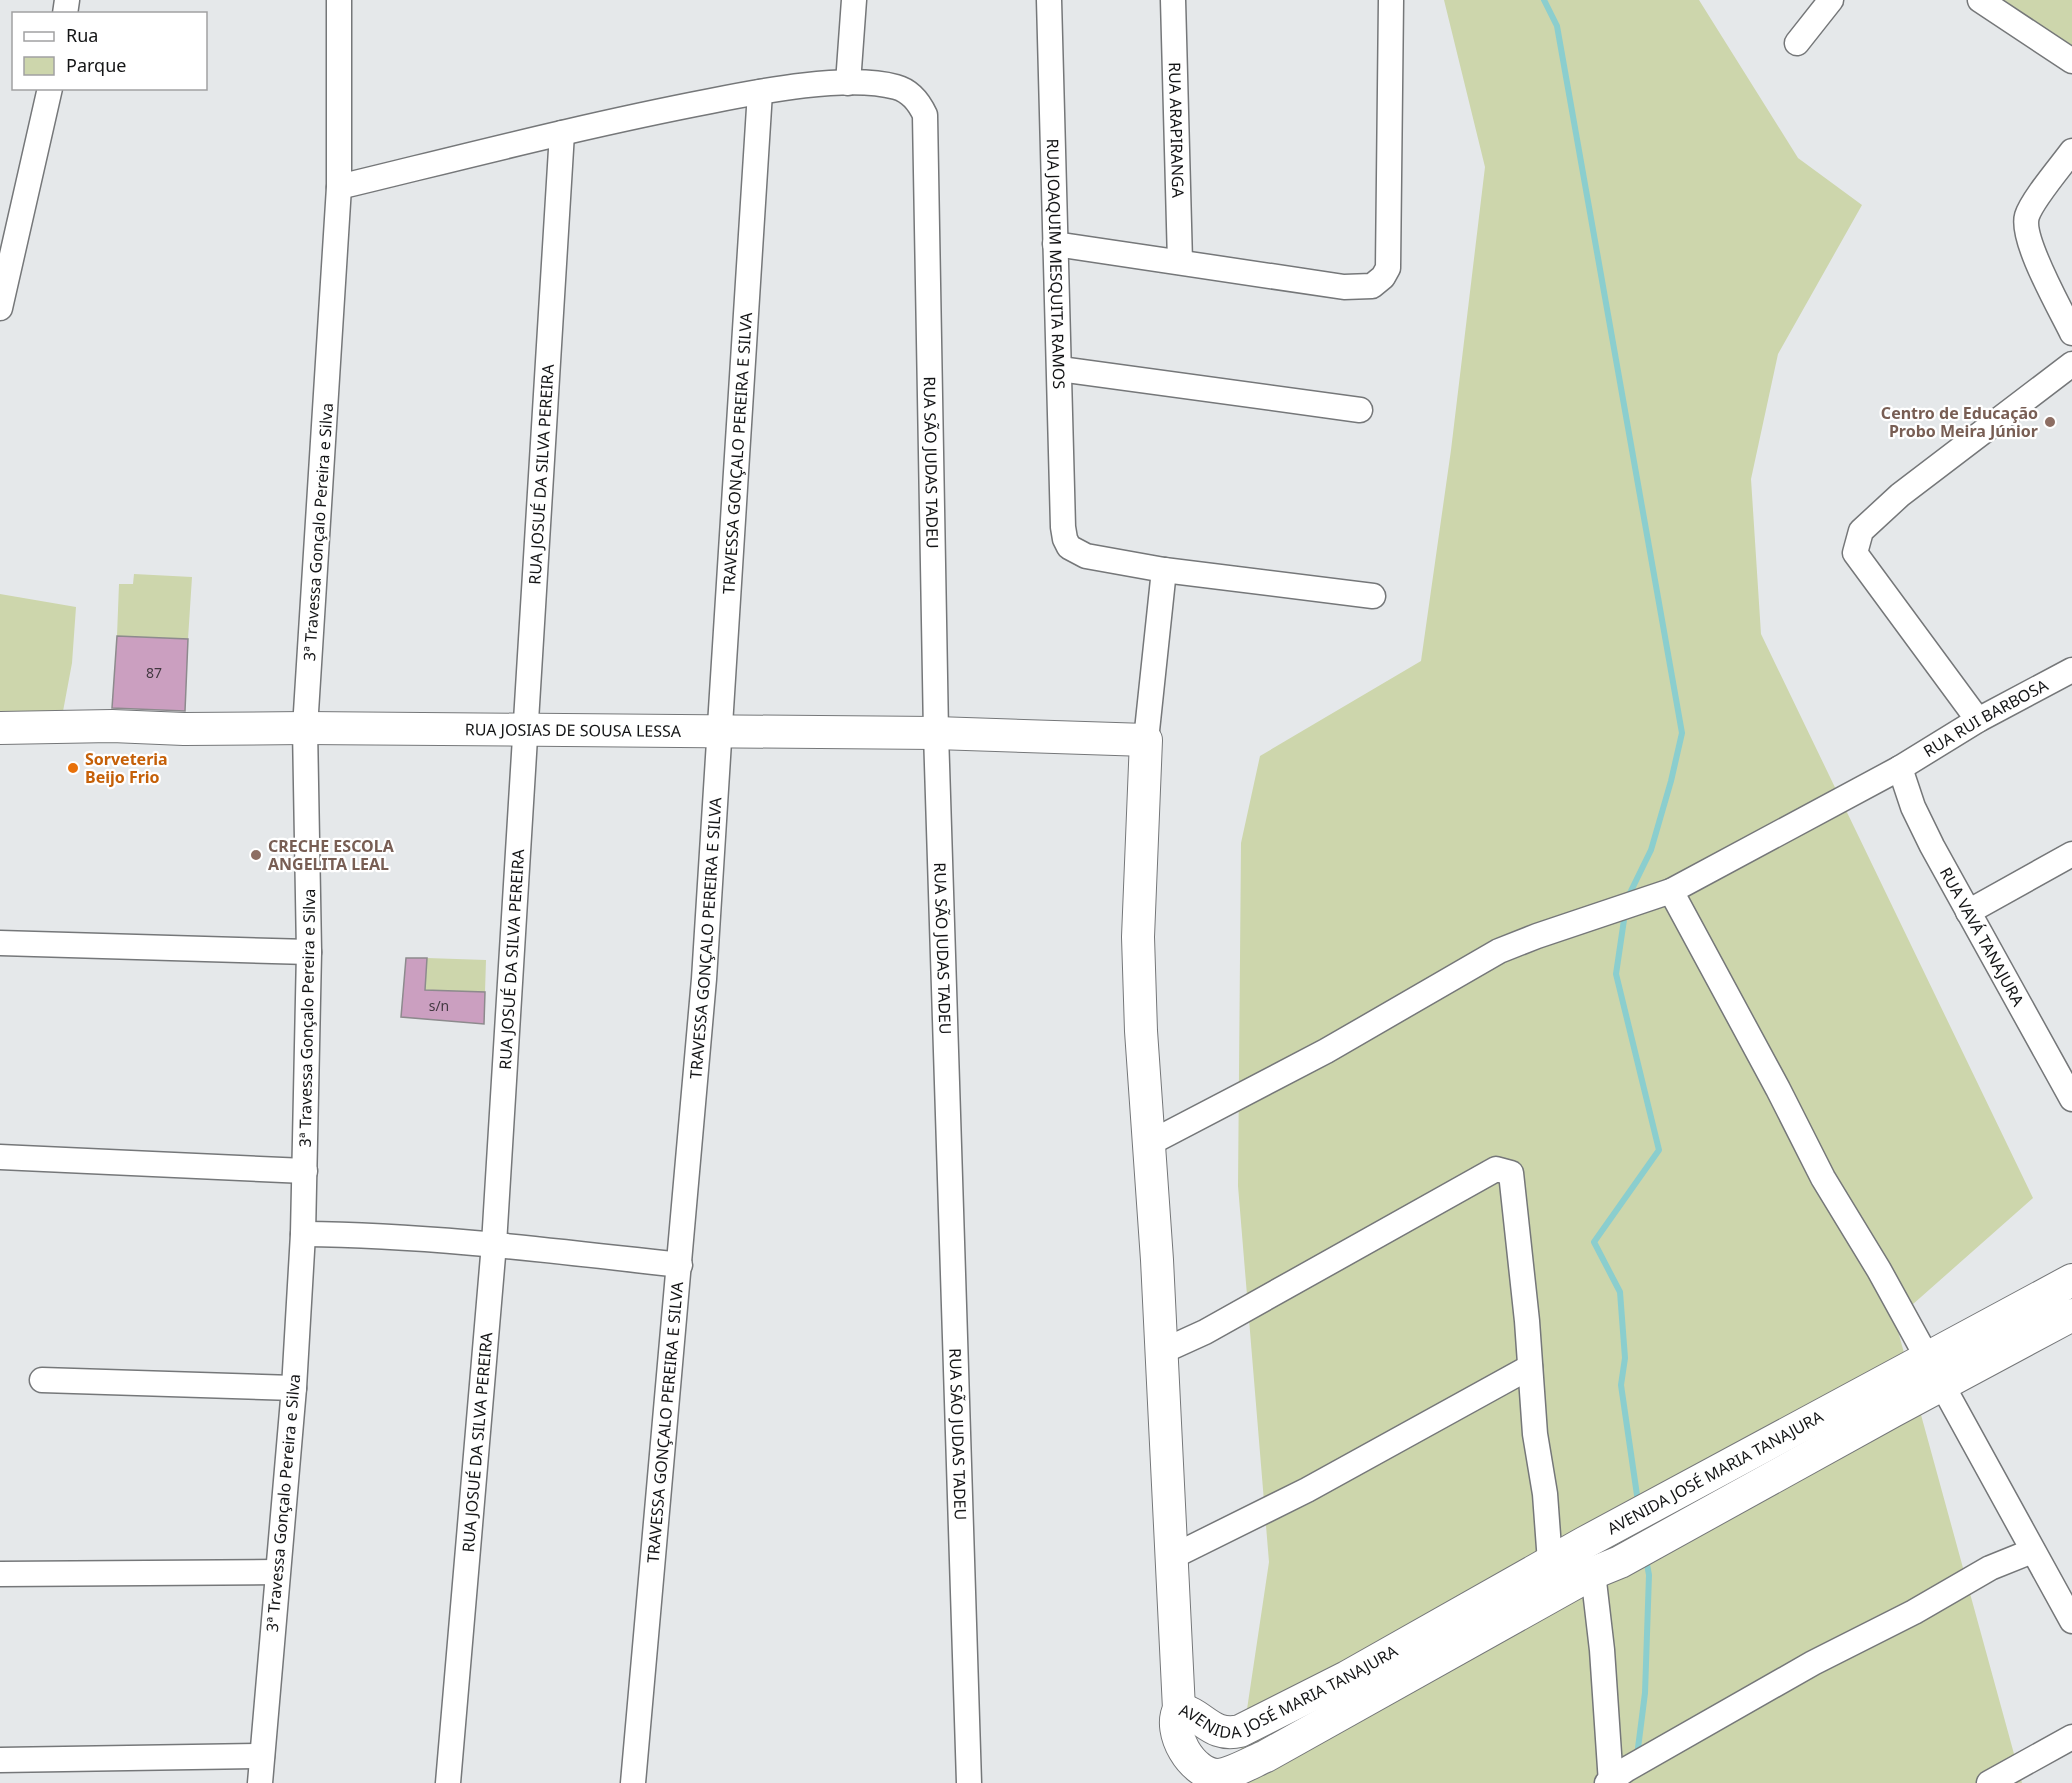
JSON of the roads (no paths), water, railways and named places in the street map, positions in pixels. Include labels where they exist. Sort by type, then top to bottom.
[{"type":"street","name":"3ª Travessa Gonçalo Pereira e Silva","points":[[260,1783],[294,1388],[303,1234],[309,952],[305,728],[339,187],[339,0]]},
{"type":"street","points":[[339,187],[562,133],[760,92],[848,83],[854,0]]},
{"type":"street","name":"RUA JOAQUIM MESQUITA RAMOS","points":[[1049,0],[1065,539],[1069,547],[1086,556],[1164,570]]},
{"type":"street","name":"RUA ARAPIRANGA","points":[[1173,0],[1180,261]]},
{"type":"street","points":[[1055,244],[1344,287],[1372,286],[1383,277],[1388,268],[1391,0]]},
{"type":"street","points":[[1797,43],[1831,0]]},
{"type":"street","points":[[1980,0],[2072,61]]},
{"type":"street","name":"RUA SÃO JUDAS TADEU","points":[[848,83],[879,84],[898,88],[909,93],[919,102],[925,115],[936,733],[969,1783]]},
{"type":"street","points":[[0,308],[50,90]]},
{"type":"street","name":"TRAVESSA GONÇALO PEREIRA E SILVA","points":[[633,1783],[704,979],[760,92]]},
{"type":"street","name":"RUA JOSUÉ DA SILVA PEREIRA","points":[[448,1783],[494,1244],[562,133]]},
{"type":"street","points":[[2072,150],[2032,206],[2026,227],[2038,264],[2072,333]]},
{"type":"street","points":[[1978,720],[1854,553],[1861,531],[1900,495],[2072,364]]},
{"type":"street","points":[[1060,369],[1360,410]]},
{"type":"street","points":[[1179,1709],[1138,937],[1146,740],[1164,570],[1373,596]]},
{"type":"street","name":"RUA RUI BARBOSA","points":[[1148,1144],[1326,1051],[1499,951],[1671,891],[1900,768],[1978,720],[2072,670]]},
{"type":"street","name":"RUA JOSIAS DE SOUSA LESSA","points":[[0,728],[112,726],[184,729],[936,733],[1146,740]]},
{"type":"street","name":"RUA VAVÁ TANAJURA","points":[[1900,768],[1913,807],[1968,912],[2066,1074],[2072,1099]]},
{"type":"street","points":[[1968,912],[2072,854]]},
{"type":"street","points":[[1671,891],[1778,1089],[1823,1178],[1879,1269],[2072,1621]]},
{"type":"street","points":[[0,943],[309,952]]},
{"type":"street","points":[[0,1157],[305,1171]]},
{"type":"street","points":[[1161,1352],[1205,1332],[1496,1169],[1511,1173],[1535,1434],[1545,1494],[1550,1562]]},
{"type":"street","points":[[303,1234],[341,1234],[494,1244],[680,1265]]},
{"type":"street","name":"AVENIDA JOSÉ MARIA TANAJURA","points":[[2072,1280],[1550,1562],[1354,1690],[1266,1756],[1232,1771],[1203,1777],[1179,1737],[1176,1716],[1179,1709],[1219,1731],[1230,1733],[1354,1690],[1620,1562],[2072,1315]]},
{"type":"street","points":[[1172,1557],[1307,1490],[1530,1367]]},
{"type":"street","points":[[42,1380],[294,1388]]},
{"type":"street","points":[[1879,1383],[1893,1411]]},
{"type":"street","points":[[1610,1782],[1627,1769],[1813,1663],[1914,1612],[1990,1568],[2032,1551]]},
{"type":"street","points":[[0,1574],[277,1572]]},
{"type":"street","points":[[1593,1573],[1602,1650],[1610,1782]]},
{"type":"street","points":[[1989,1783],[2072,1737]]},
{"type":"street","points":[[0,1760],[262,1756]]},
{"type":"waterway","points":[[1544,0],[1557,26],[1682,733],[1651,850],[1628,897]]},
{"type":"waterway","points":[[1625,913],[1616,974],[1659,1150],[1594,1242],[1620,1292],[1625,1358],[1621,1385],[1638,1502]]},
{"type":"waterway","points":[[1637,1756],[1645,1693],[1649,1575],[1646,1559]]},
{"type":"place","name":"Centro de Educação Probo Meira Júnior","points":[[2050,422]]},
{"type":"place","name":"Sorveteria Beijo Frio","points":[[73,768]]},
{"type":"place","name":"CRECHE ESCOLA ANGELITA LEAL","points":[[256,855]]}]
